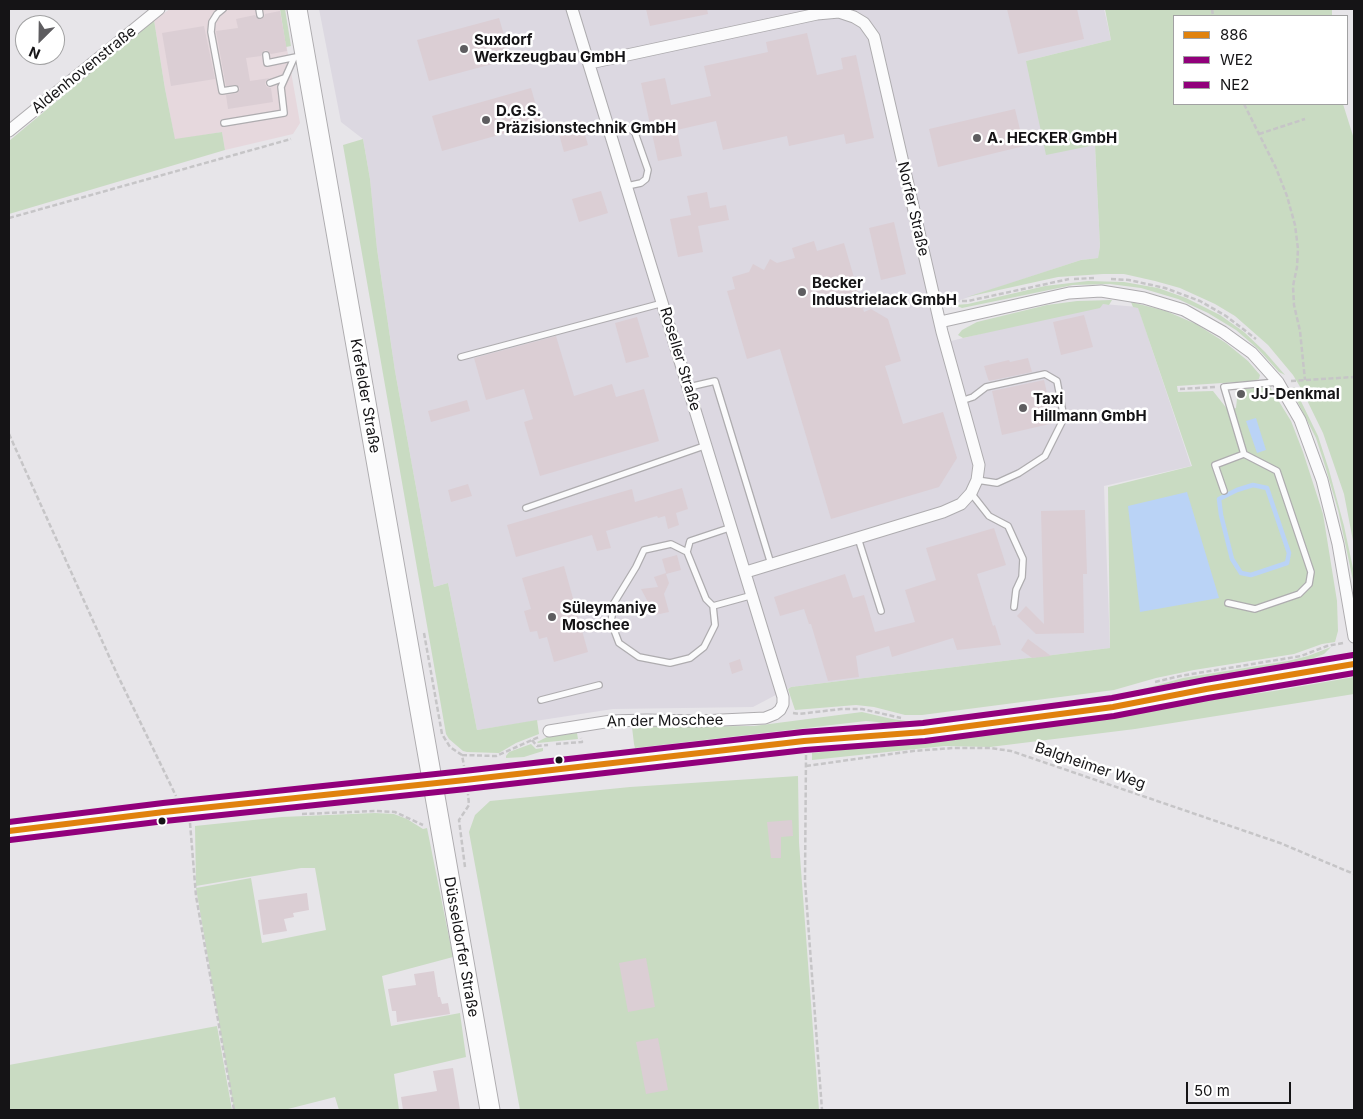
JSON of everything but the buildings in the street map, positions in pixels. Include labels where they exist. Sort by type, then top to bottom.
[{"type":"main road","name":"Krefelder Straße","points":[[297,9],[300,57],[432,783]]},
{"type":"main road","points":[[9,831],[182,817],[432,783],[804,741],[891,736],[1112,707],[1354,664]]},
{"type":"main road","name":"Düsseldorfer Straße","points":[[432,783],[490,1110]]},
{"type":"street","name":"Aldenhovenstraße","points":[[9,131],[159,9]]},
{"type":"street","name":"Roseller Straße","points":[[572,9],[753,595],[783,698],[780,710]]},
{"type":"street","name":"Norfer Straße","points":[[590,63],[817,14],[839,12],[854,17],[864,24],[874,37],[879,56],[935,304],[979,465],[978,480]]},
{"type":"street","points":[[940,322],[1069,293],[1101,291],[1144,298],[1184,310],[1223,332],[1252,353],[1278,382],[1300,420],[1322,480],[1338,544],[1351,640]]},
{"type":"street","points":[[746,572],[943,512],[961,504],[971,493],[978,480]]},
{"type":"street","name":"An der Moschee","points":[[549,732],[611,721],[700,721],[765,718],[780,710]]},
{"type":"lane","points":[[223,9],[212,22],[211,32],[222,91],[234,89]]},
{"type":"lane","points":[[266,55],[267,63],[300,57]]},
{"type":"lane","points":[[224,123],[284,112],[281,87],[284,78],[300,57]]},
{"type":"lane","points":[[270,83],[284,78]]},
{"type":"lane","points":[[611,133],[627,129],[635,133],[648,170],[646,179],[641,183],[627,186]]},
{"type":"lane","points":[[461,357],[663,302]]},
{"type":"lane","points":[[961,401],[974,397],[986,387],[1045,374],[1057,380],[1064,418],[1045,456],[1019,473],[997,483],[978,480]]},
{"type":"lane","points":[[689,387],[715,381],[770,564]]},
{"type":"lane","points":[[1228,603],[1255,609],[1299,594],[1310,584],[1311,572],[1277,471],[1244,454],[1224,387],[1278,382]]},
{"type":"lane","points":[[526,508],[707,446]]},
{"type":"lane","points":[[1224,491],[1215,465],[1244,454]]},
{"type":"lane","points":[[971,493],[989,516],[1008,526],[1023,559],[1022,577],[1016,590],[1014,607]]},
{"type":"lane","points":[[687,552],[671,544],[644,550],[614,603],[611,622],[619,643],[639,657],[670,663],[690,658],[704,647],[715,625],[713,606],[706,599],[687,552],[690,541],[732,527]]},
{"type":"lane","points":[[858,538],[881,611]]},
{"type":"lane","points":[[713,606],[753,595]]},
{"type":"lane","points":[[541,700],[599,685]]},
{"type":"path","points":[[1244,105],[1276,168],[1287,196],[1295,225],[1298,248],[1293,286],[1294,305],[1300,332],[1305,380]]},
{"type":"path","points":[[1259,134],[1305,119]]},
{"type":"path","points":[[9,218],[291,138]]},
{"type":"path","points":[[935,304],[951,300],[968,301],[1060,280],[1100,278]]},
{"type":"path","points":[[1110,279],[1129,280],[1166,288],[1200,301],[1244,328],[1259,342]]},
{"type":"path","points":[[1289,374],[1298,389]]},
{"type":"path","points":[[1278,382],[1354,377]]},
{"type":"path","points":[[1180,389],[1224,387]]},
{"type":"path","points":[[9,434],[182,817],[191,824]]},
{"type":"path","points":[[1147,684],[1180,676],[1301,656],[1327,646],[1351,640]]},
{"type":"path","points":[[780,710],[799,714],[862,708],[908,719]]},
{"type":"path","points":[[462,755],[496,756],[549,732]]},
{"type":"path","points":[[804,741],[806,766],[805,882],[822,1110]]},
{"type":"path","name":"Balgheimer Weg","points":[[806,766],[913,751],[962,748],[990,748],[1011,751],[1280,843],[1354,874]]},
{"type":"path","points":[[300,814],[394,812],[409,817],[421,825],[440,822]]},
{"type":"path","points":[[182,817],[191,824]]},
{"type":"path","points":[[191,824],[191,846],[196,896],[234,1110]]},
{"type":"shaded area","points":[[170,9],[280,9],[300,123],[293,134],[225,150],[222,132],[175,140],[154,20]]},
{"type":"shaded area","points":[[319,9],[1104,9],[1111,40],[1026,61],[1095,145],[1100,246],[1098,258],[1081,260],[939,307],[947,342],[1103,304],[1138,307],[1191,466],[1104,486],[1110,648],[791,687],[753,707],[613,709],[477,730],[448,583],[434,587],[395,371],[363,139],[341,122]]},
{"type":"green space","points":[[280,9],[285,9],[291,46],[286,47]]},
{"type":"green space","points":[[1105,9],[1332,9],[1332,15],[1173,15],[1173,105],[1343,105],[1354,139],[1354,546],[1344,494],[1323,433],[1302,390],[1293,375],[1268,345],[1235,316],[1215,304],[1180,288],[1124,274],[1058,277],[967,297],[1081,260],[1098,258],[1100,246],[1095,145],[1046,155],[1026,61],[1111,40]]},
{"type":"green space","points":[[154,20],[175,139],[222,132],[225,150],[9,214],[9,141]]},
{"type":"green space","points":[[363,139],[395,371],[434,587],[448,583],[477,730],[537,720],[539,734],[516,743],[499,753],[463,751],[446,734],[343,145]]},
{"type":"green space","points":[[1088,281],[1124,282],[1158,288],[1186,298],[1220,315],[1244,332],[1285,375],[1279,372],[1258,349],[1236,330],[1208,313],[1178,299],[1141,288],[1110,284],[1073,285],[962,308],[955,305],[968,304],[1045,286]]},
{"type":"green space","points":[[1112,300],[1109,305],[1103,304],[1100,308],[963,338],[958,335],[962,330],[977,322],[1047,305],[1077,301]]},
{"type":"green space","points":[[1131,302],[1166,311],[1196,324],[1226,343],[1248,361],[1260,375],[1259,379],[1253,381],[1177,386],[1178,392],[1213,391],[1228,410],[1236,408],[1238,389],[1270,387],[1291,421],[1323,514],[1337,601],[1338,631],[1335,642],[1322,644],[1294,654],[1194,670],[1114,690],[922,715],[905,715],[874,707],[856,705],[795,710],[788,689],[791,687],[1110,648],[1108,487],[1192,466],[1138,308],[1133,307]]},
{"type":"green space","points":[[1294,387],[1318,436],[1329,470],[1344,526],[1354,573],[1354,585],[1338,510],[1326,469],[1316,438],[1292,391]]},
{"type":"green space","points":[[1331,647],[1324,654],[1301,663],[1183,682],[1104,701],[897,727],[866,721],[635,748],[634,744],[632,727],[754,726],[862,712],[913,722],[1101,698],[1125,694],[1183,678],[1288,661]]},
{"type":"green space","points":[[1354,677],[1354,694],[1135,729],[990,747],[944,746],[812,760],[812,753],[923,741],[1274,691]]},
{"type":"green space","points":[[577,733],[578,739],[537,742],[547,737]]},
{"type":"green space","points":[[531,744],[536,749],[543,748],[543,751],[524,757],[506,758],[509,752]]},
{"type":"green space","points":[[798,776],[799,843],[819,1110],[520,1110],[469,832],[475,815],[490,801],[630,787]]},
{"type":"green space","points":[[375,813],[394,814],[407,819],[423,829],[427,828],[453,957],[382,976],[391,1026],[460,1013],[466,1057],[394,1074],[399,1110],[339,1110],[335,1097],[284,1110],[234,1110],[196,888],[251,878],[262,943],[326,930],[315,868],[301,868],[196,886],[195,826],[282,817]]},
{"type":"green space","points":[[217,1026],[232,1110],[9,1110],[9,1065]]},
{"type":"water","points":[[1256,418],[1266,450],[1257,453],[1246,421]]},
{"type":"water","points":[[1187,492],[1219,598],[1140,612],[1128,506]]},
{"type":"waterway","points":[[1253,485],[1267,488],[1289,553],[1287,563],[1251,575],[1241,573],[1232,559],[1219,499],[1253,485]]},
{"type":"transit line","name":"NE2","points":[[9,822],[163,803],[803,732],[923,723],[1112,698],[1353,655]]},
{"type":"transit line","name":"886","points":[[9,831],[804,741],[924,732],[1113,707],[1354,664]]},
{"type":"transit line","name":"WE2","points":[[10,840],[805,750],[925,741],[1114,716],[1354,673]]},
{"type":"place","name":"Suxdorf Werkzeugbau GmbH","points":[[464,49]]},
{"type":"place","name":"D.G.S. Präzisionstechnik GmbH","points":[[486,120]]},
{"type":"place","name":"A. HECKER GmbH","points":[[977,138]]},
{"type":"place","name":"Becker Industrielack GmbH","points":[[802,292]]},
{"type":"place","name":"JJ-Denkmal","points":[[1241,394]]},
{"type":"place","name":"Taxi Hillmann GmbH","points":[[1023,408]]},
{"type":"place","name":"Süleymaniye Moschee","points":[[552,617]]}]
